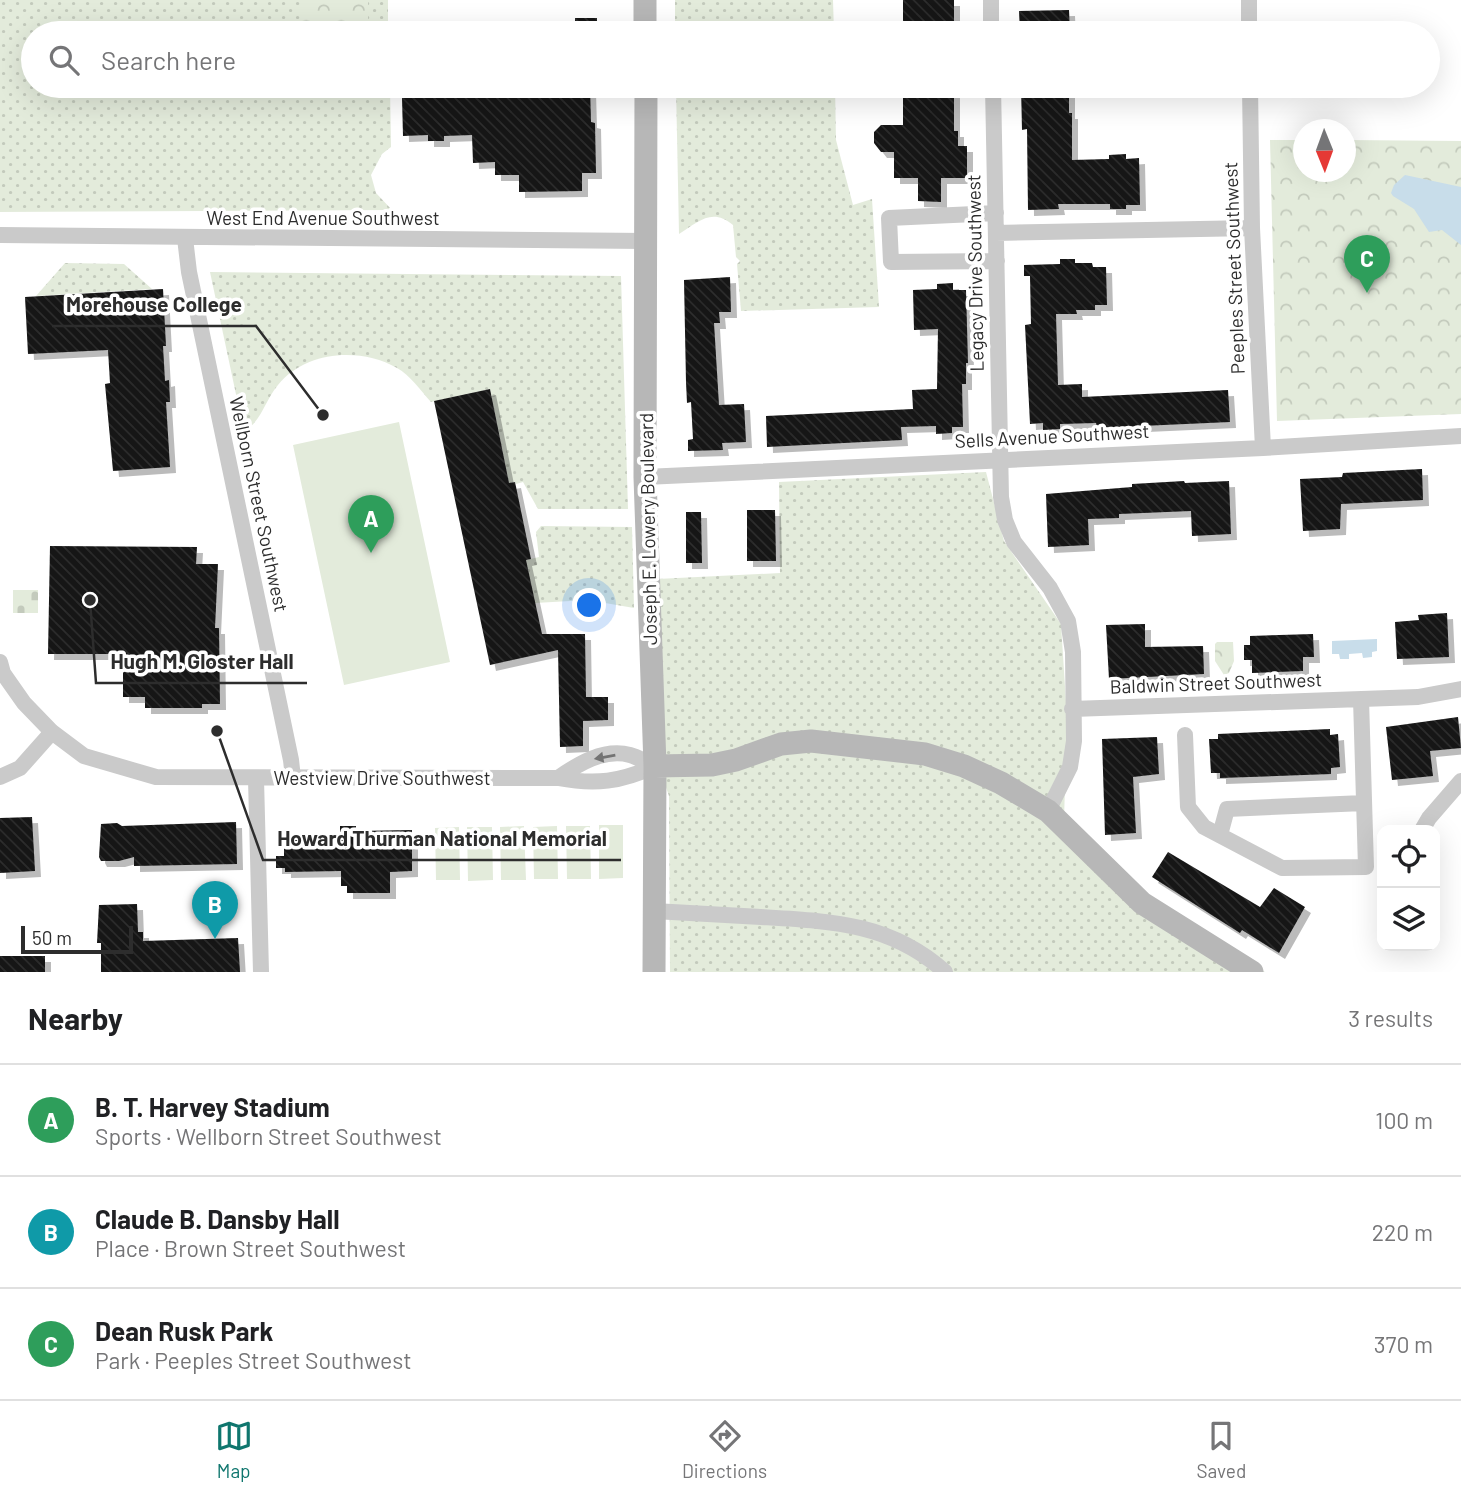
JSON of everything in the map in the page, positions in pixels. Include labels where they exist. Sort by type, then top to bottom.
[{"type":"main road","points":[[645,0],[645,21]]},
{"type":"main road","name":"Joseph E. Lowery Boulevard","points":[[646,98],[645,477],[655,766],[654,972]]},
{"type":"main road","name":"Westview Drive Southwest","points":[[655,766],[712,765],[736,760],[781,744],[811,741],[925,754],[964,766],[1001,783],[1048,811],[1142,902],[1252,972]]},
{"type":"street","points":[[990,0],[991,21]]},
{"type":"street","points":[[1249,0],[1249,21]]},
{"type":"street","name":"Legacy Drive Southwest","points":[[993,98],[999,459],[1005,520],[1014,542],[1050,588],[1068,621],[1073,652],[1074,741],[1070,767],[1048,811]]},
{"type":"street","name":"Peeples Street Southwest","points":[[1250,98],[1252,228],[1263,448]]},
{"type":"street","points":[[996,213],[890,218],[891,262],[997,261]]},
{"type":"street","points":[[996,233],[1252,228]]},
{"type":"street","name":"West End Avenue Southwest","points":[[0,235],[646,242]]},
{"type":"street","name":"Wellborn Street Southwest","points":[[185,238],[188,265],[289,747],[293,778]]},
{"type":"street","name":"Sells Avenue Southwest","points":[[645,477],[1461,436]]},
{"type":"street","name":"Westview Drive Southwest","points":[[0,662],[3,673],[24,703],[52,732],[84,756],[156,777],[558,778],[579,782],[629,778],[655,766]]},
{"type":"street","name":"Baldwin Street Southwest","points":[[1072,709],[1418,697],[1461,689]]},
{"type":"street","points":[[1362,699],[1366,867]]},
{"type":"street","points":[[0,777],[20,768],[52,732]]},
{"type":"street","points":[[1185,735],[1188,807],[1204,827],[1282,868],[1377,865]]},
{"type":"street","name":"Westview Drive Southwest","points":[[558,778],[579,763],[607,755],[628,754],[655,766]]},
{"type":"street","points":[[256,779],[261,972]]},
{"type":"street","points":[[1425,825],[1461,781]]},
{"type":"street","points":[[1220,835],[1227,808],[1364,803]]},
{"type":"street","points":[[654,911],[828,921],[875,931],[904,943],[945,972]]},
{"type":"green space","points":[[0,0],[388,0],[388,21],[21,21],[21,98],[390,98],[391,147],[382,154],[371,175],[376,193],[392,210],[0,212]]},
{"type":"green space","points":[[301,0],[368,0],[368,21],[300,21]]},
{"type":"green space","points":[[675,0],[833,0],[834,21],[675,21]]},
{"type":"green space","points":[[676,98],[835,98],[836,140],[853,205],[872,199],[879,307],[741,311],[737,264],[740,261],[736,257],[733,225],[718,217],[705,218],[679,234]]},
{"type":"green space","points":[[1270,140],[1293,140],[1293,182],[1356,182],[1356,140],[1461,141],[1461,414],[1277,421]]},
{"type":"green space","points":[[65,263],[124,264],[152,289],[36,296]]},
{"type":"green space","points":[[210,272],[621,276],[628,509],[538,509],[523,482],[509,483],[490,389],[431,402],[402,371],[367,357],[334,356],[303,365],[278,385],[255,422],[244,432]]},
{"type":"green space","points":[[399,422],[450,662],[344,685],[293,445]]},
{"type":"green space","points":[[986,472],[1004,541],[1061,624],[1067,718],[1064,820],[1117,870],[1177,917],[1265,972],[670,972],[669,796],[651,744],[657,579],[780,573],[779,482]]},
{"type":"green space","points":[[541,526],[632,527],[634,608],[588,600],[535,603],[526,560],[539,557],[536,532]]},
{"type":"green space","points":[[13,590],[38,590],[38,613],[13,613]]},
{"type":"green space","points":[[1217,642],[1233,642],[1234,661],[1229,673],[1224,675],[1215,661]]},
{"type":"green space","points":[[599,825],[623,825],[623,878],[599,879]]},
{"type":"green space","points":[[524,826],[526,880],[501,880],[500,827]]},
{"type":"green space","points":[[557,826],[558,879],[534,879],[533,827]]},
{"type":"green space","points":[[566,826],[590,826],[591,879],[567,879]]},
{"type":"green space","points":[[459,827],[460,880],[436,880],[435,828]]},
{"type":"green space","points":[[467,827],[492,827],[493,880],[468,881]]},
{"type":"water","points":[[1405,175],[1461,187],[1461,245],[1442,230],[1429,232],[1414,209],[1393,196],[1391,193],[1394,185]]},
{"type":"water","points":[[1377,639],[1377,651],[1372,652],[1372,657],[1363,658],[1362,653],[1349,654],[1349,659],[1340,659],[1339,654],[1332,654],[1332,641]]},
{"type":"building","points":[[903,0],[954,0],[954,21],[903,21]]},
{"type":"building","points":[[1069,10],[1069,21],[1019,21],[1019,11]]},
{"type":"building","points":[[575,18],[597,18],[597,21],[575,21]]},
{"type":"building","points":[[402,98],[590,98],[591,122],[595,123],[596,173],[582,173],[582,191],[519,192],[519,175],[495,175],[495,162],[473,163],[472,135],[444,136],[444,141],[428,141],[428,135],[403,136]]},
{"type":"building","points":[[903,98],[954,98],[954,131],[958,131],[958,146],[967,146],[967,178],[941,178],[941,202],[918,201],[918,178],[894,178],[894,152],[881,152],[874,143],[874,132],[881,125],[903,125]]},
{"type":"building","points":[[1021,98],[1069,98],[1069,113],[1072,113],[1072,160],[1109,159],[1109,155],[1126,154],[1126,159],[1139,158],[1140,205],[1126,205],[1126,209],[1110,209],[1110,204],[1058,204],[1059,209],[1028,210],[1027,129],[1022,130]]},
{"type":"building","points":[[1060,259],[1075,259],[1075,263],[1092,263],[1093,267],[1106,267],[1107,305],[1095,305],[1095,310],[1076,310],[1077,314],[1056,314],[1058,385],[1082,384],[1082,397],[1228,390],[1230,422],[1097,428],[1096,423],[1060,424],[1060,429],[1043,430],[1043,423],[1030,424],[1025,325],[1031,324],[1030,276],[1024,276],[1024,265],[1060,264]]},
{"type":"building","points":[[730,277],[731,312],[719,312],[720,323],[714,323],[719,405],[744,404],[746,442],[722,443],[723,450],[688,451],[688,440],[693,439],[691,402],[687,403],[684,280]]},
{"type":"building","points":[[953,283],[953,290],[966,290],[968,363],[966,384],[962,384],[963,427],[952,427],[952,433],[936,434],[936,426],[901,427],[902,440],[767,447],[766,416],[913,409],[912,390],[937,389],[938,329],[914,330],[913,290],[937,289],[937,284]]},
{"type":"building","points":[[163,289],[165,381],[169,380],[170,402],[166,402],[170,467],[113,471],[105,384],[110,383],[108,350],[28,354],[25,297]]},
{"type":"building","points":[[490,389],[509,483],[515,482],[531,559],[526,560],[542,634],[585,634],[586,697],[608,697],[608,720],[583,721],[583,746],[560,747],[558,650],[490,665],[434,401]]},
{"type":"building","points":[[1422,469],[1423,500],[1341,504],[1340,529],[1303,531],[1300,479],[1342,477],[1343,473]]},
{"type":"building","points":[[1184,481],[1229,481],[1231,534],[1192,536],[1191,511],[1119,514],[1119,518],[1088,519],[1089,545],[1048,547],[1046,494]]},
{"type":"building","points":[[747,510],[775,510],[776,561],[747,561]]},
{"type":"building","points":[[686,512],[701,512],[702,563],[686,563]]},
{"type":"building","points":[[50,546],[197,547],[196,564],[218,564],[215,628],[219,628],[220,704],[202,704],[202,708],[145,708],[145,697],[123,697],[123,654],[48,654]]},
{"type":"building","points":[[1447,613],[1449,657],[1397,659],[1395,622],[1419,620],[1418,615]]},
{"type":"building","points":[[1145,624],[1145,647],[1203,646],[1204,674],[1109,679],[1106,625]]},
{"type":"building","points":[[1313,634],[1314,657],[1303,657],[1303,671],[1252,673],[1252,660],[1244,660],[1244,645],[1250,645],[1250,636]]},
{"type":"building","points":[[1458,717],[1461,748],[1430,751],[1433,776],[1392,780],[1386,727]]},
{"type":"building","points":[[1330,729],[1330,735],[1338,734],[1340,767],[1331,768],[1331,774],[1220,778],[1220,773],[1211,773],[1209,739],[1218,739],[1218,734]]},
{"type":"building","points":[[1157,737],[1159,774],[1133,777],[1136,833],[1105,835],[1102,739]]},
{"type":"building","points":[[32,817],[35,871],[0,873],[0,818]]},
{"type":"building","points":[[236,822],[237,864],[134,866],[134,857],[119,861],[101,861],[99,857],[101,824],[117,823],[122,826]]},
{"type":"building","points":[[340,826],[356,826],[356,831],[412,830],[412,871],[390,872],[390,893],[347,893],[347,886],[341,886],[341,871],[285,872],[285,868],[276,868],[276,856],[284,856],[284,836],[340,835]]},
{"type":"building","points":[[1168,852],[1260,907],[1274,888],[1305,907],[1279,953],[1242,930],[1240,933],[1152,877]]},
{"type":"building","points":[[137,904],[138,932],[143,932],[143,941],[238,938],[240,972],[101,972],[101,943],[97,943],[99,905]]},
{"type":"building","points":[[0,956],[45,956],[45,972],[0,972]]},
{"type":"place","name":"Dean Rusk Park","points":[[1367,293]]},
{"type":"place","name":"Morehouse College","points":[[323,415]]},
{"type":"place","name":"B. T. Harvey Stadium","points":[[371,553]]},
{"type":"place","name":"Hugh M. Gloster Hall","points":[[90,600]]},
{"type":"place","name":"Howard Thurman National Memorial","points":[[217,731]]},
{"type":"place","name":"Claude B. Dansby Hall","points":[[215,939]]}]
